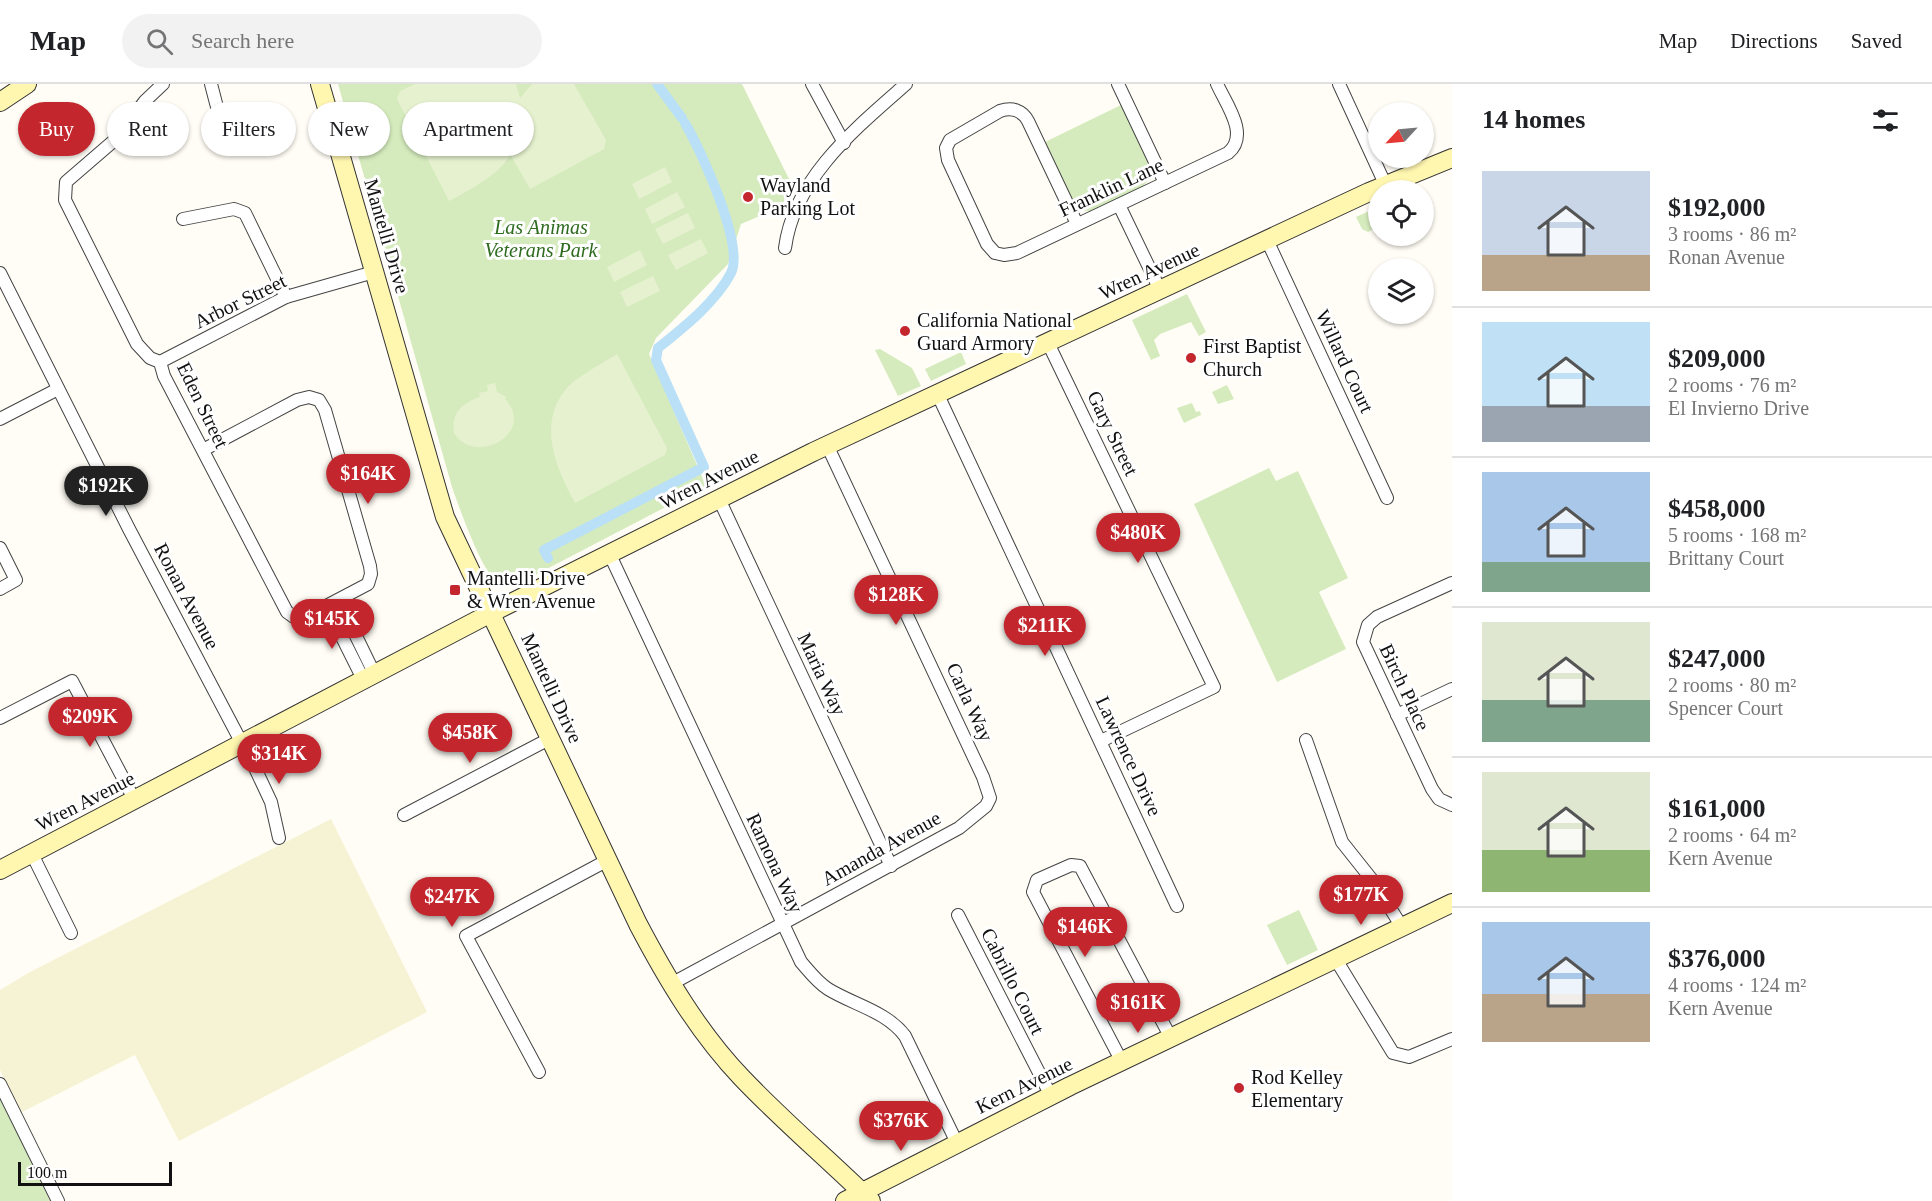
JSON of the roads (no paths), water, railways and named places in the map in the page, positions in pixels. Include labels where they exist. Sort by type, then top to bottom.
[{"type":"street","points":[[0,102],[27,84]]},
{"type":"street","name":"Eden Street","points":[[164,84],[145,101],[117,138],[66,182],[63,191],[65,200],[137,344],[150,358],[160,362],[164,376],[287,612],[302,617],[333,604],[364,587],[371,574],[325,410],[315,397],[297,400],[203,450]]},
{"type":"street","points":[[212,84],[216,102]]},
{"type":"street","name":"Mantelli Drive","points":[[320,84],[438,497],[455,542],[551,738],[638,924],[671,984],[706,1034],[741,1077],[866,1197]]},
{"type":"street","points":[[812,84],[844,143]]},
{"type":"street","points":[[785,248],[788,223],[802,192],[844,143],[906,84]]},
{"type":"street","points":[[1118,84],[1165,183]]},
{"type":"street","name":"Franklin Lane","points":[[1077,224],[1028,121],[1019,111],[1009,109],[1000,111],[957,134],[948,143],[948,160],[987,244],[1000,255],[1012,255],[1228,153],[1236,145],[1238,128],[1217,84]]},
{"type":"street","points":[[1339,84],[1383,180]]},
{"type":"street","name":"Wren Avenue","points":[[1400,180],[1452,158]]},
{"type":"street","name":"Wren Avenue","points":[[0,870],[243,745],[491,613],[827,445],[1368,194]]},
{"type":"street","points":[[1119,205],[1160,291]]},
{"type":"street","points":[[183,219],[234,209],[245,213],[286,297]]},
{"type":"street","name":"Willard Court","points":[[1267,240],[1386,498]]},
{"type":"street","name":"Ronan Avenue","points":[[0,273],[243,745],[271,802],[279,838]]},
{"type":"street","name":"Arbor Street","points":[[160,362],[286,297],[374,273]]},
{"type":"street","name":"Gary Street","points":[[1048,343],[1214,687],[1101,741]]},
{"type":"street","points":[[0,419],[58,389]]},
{"type":"street","name":"Lawrence Drive","points":[[939,395],[1177,906]]},
{"type":"street","name":"Carla Way","points":[[827,445],[983,777],[990,798],[980,811]]},
{"type":"street","name":"Maria Way","points":[[718,499],[891,866]]},
{"type":"street","points":[[0,548],[16,580],[0,589]]},
{"type":"street","name":"Ramona Way","points":[[610,555],[801,962],[826,988],[888,1018],[897,1027],[957,1143]]},
{"type":"street","name":"Birch Place","points":[[1452,583],[1377,617],[1368,624],[1363,642],[1432,789],[1439,799],[1452,805]]},
{"type":"street","points":[[333,604],[369,678]]},
{"type":"street","points":[[0,718],[72,681],[135,801]]},
{"type":"street","points":[[1397,715],[1452,689]]},
{"type":"street","points":[[404,816],[551,738]]},
{"type":"street","points":[[1306,740],[1342,842],[1373,881],[1402,927]]},
{"type":"street","name":"Amanda Avenue","points":[[671,984],[959,828],[980,811]]},
{"type":"street","points":[[32,854],[71,933]]},
{"type":"street","points":[[539,1072],[466,936],[608,860]]},
{"type":"street","points":[[1122,1062],[1033,892],[1037,880],[1076,863],[1086,875],[1171,1038]]},
{"type":"street","name":"Kern Avenue","points":[[845,1201],[866,1197],[957,1143],[1452,903]]},
{"type":"street","name":"Cabrillo Court","points":[[957,915],[1051,1096]]},
{"type":"street","points":[[1335,958],[1393,1053],[1409,1057],[1452,1039]]},
{"type":"street","points":[[0,1084],[58,1201]]},
{"type":"waterway","points":[[657,84],[682,118]]},
{"type":"waterway","points":[[548,558],[544,550],[704,467],[656,360],[658,348],[698,314],[725,284],[734,260],[732,241],[719,197],[685,123]]},
{"type":"place","name":"Wayland Parking Lot","points":[[748,197]]},
{"type":"place","name":"California National Guard Armory","points":[[905,331]]},
{"type":"place","name":"First Baptist Church","points":[[1191,358]]},
{"type":"place","name":"Mantelli Drive & Wren Avenue","points":[[455,590]]},
{"type":"place","name":"Rod Kelley Elementary","points":[[1239,1088]]},
{"type":"park label","name":"Las Animas Veterans Park","points":[[541,238]]}]
